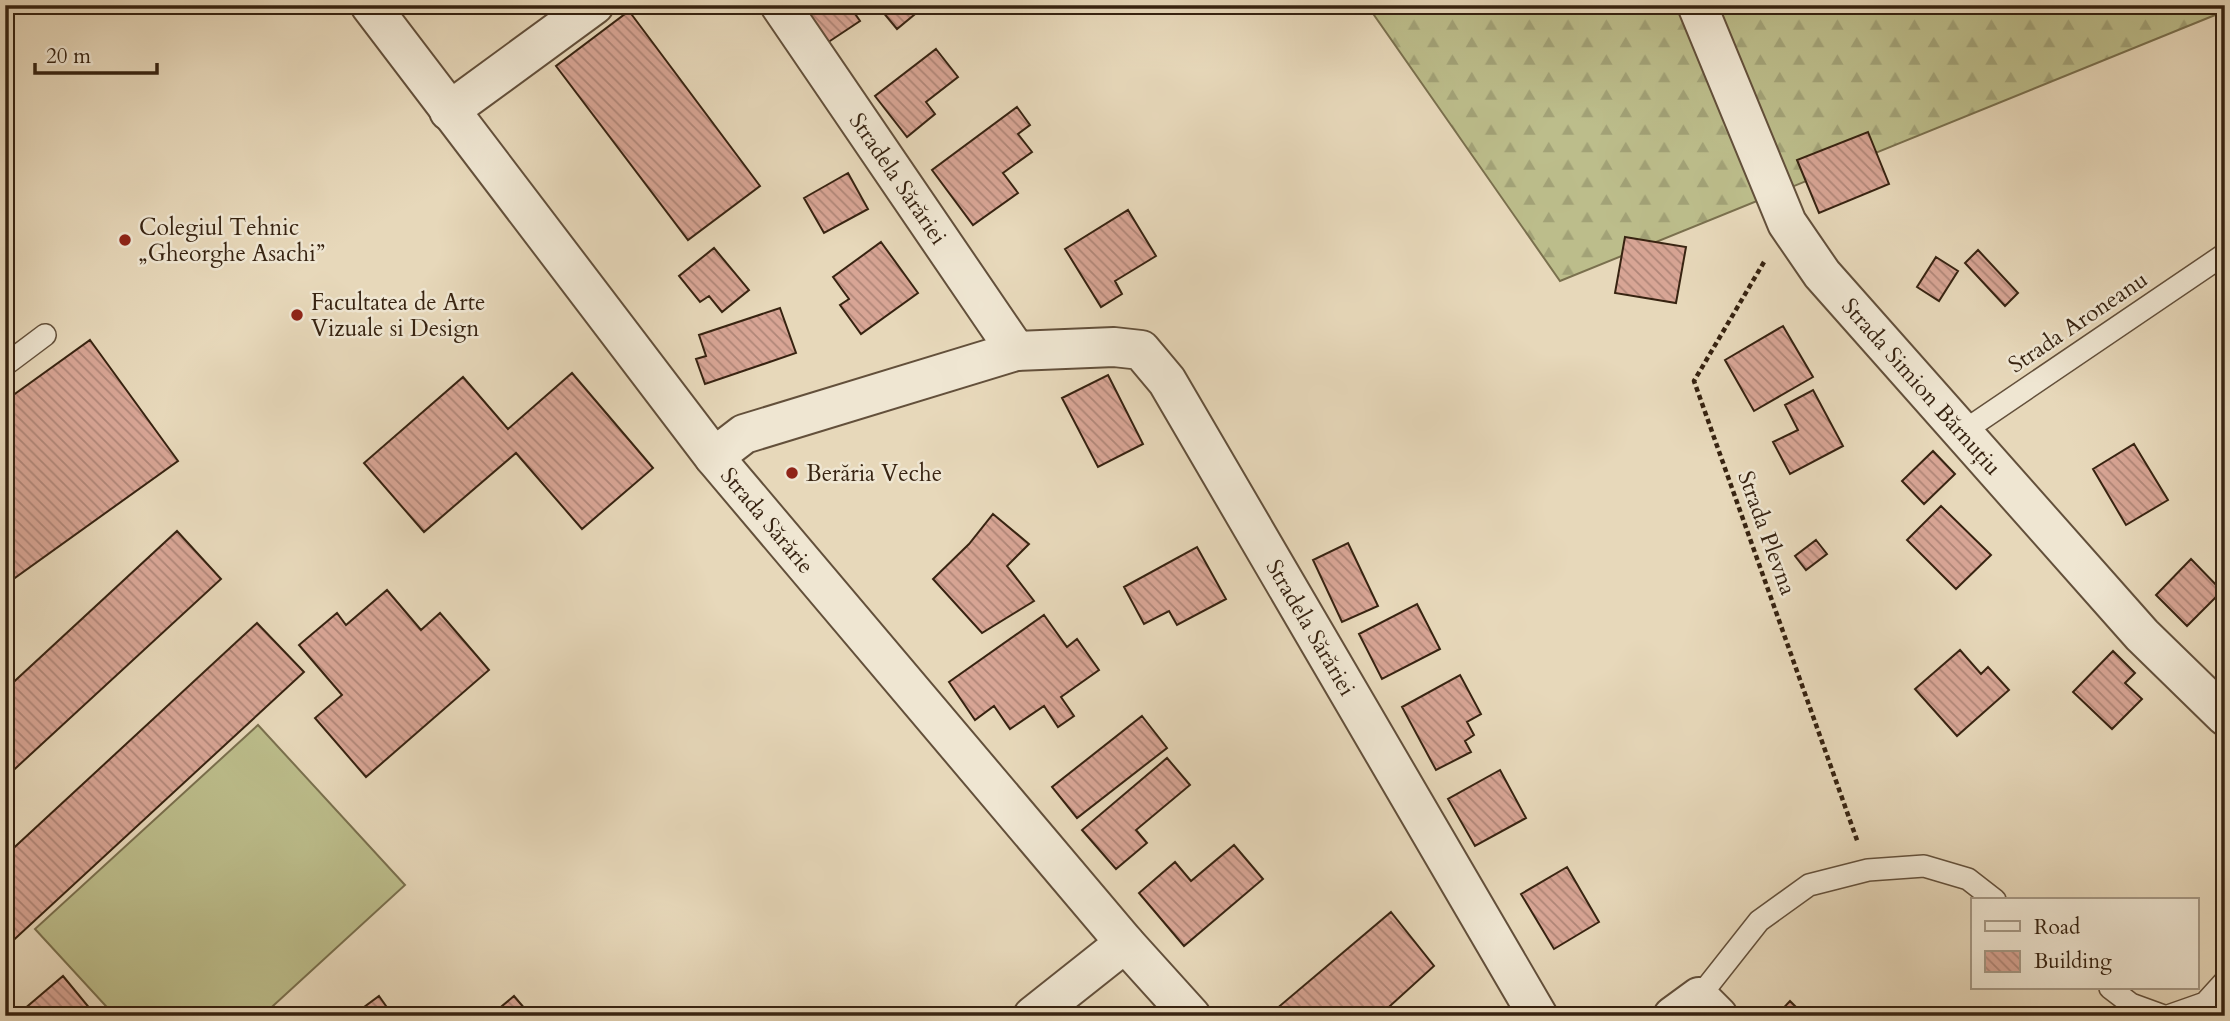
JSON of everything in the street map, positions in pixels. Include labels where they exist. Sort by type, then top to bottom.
[{"type":"street","name":"Strada Sărărie","points":[[370,5],[714,457],[1125,943],[1191,1016]]},
{"type":"street","points":[[449,111],[594,5]]},
{"type":"street","name":"Stradela Sărăriei","points":[[779,5],[1016,351]]},
{"type":"street","name":"Strada Simion Bărnuțiu","points":[[1697,5],[1787,223],[1822,274],[2142,635],[2225,716]]},
{"type":"street","name":"Stradela Sărăriei","points":[[714,457],[744,434],[1016,351],[1114,347],[1142,350],[1167,381],[1538,1016]]},
{"type":"street","points":[[1032,1016],[1125,943]]},
{"type":"lane","name":"Strada Aroneanu","points":[[1961,433],[2225,254]]},
{"type":"lane","points":[[5,365],[45,335]]},
{"type":"lane","points":[[1696,1009],[1759,921],[1809,886],[1868,870],[1924,866],[1968,879],[1992,898]]},
{"type":"lane","points":[[2113,990],[2132,1004],[2166,1016],[2205,1003],[2225,981]]},
{"type":"path","name":"Strada Plevna","points":[[1787,223],[1694,381],[1868,870]]},
{"type":"green space","points":[[1367,5],[2225,5],[2225,11],[1560,281]]},
{"type":"green space","points":[[258,725],[405,885],[262,1016],[115,1016],[35,929]]},
{"type":"building","points":[[800,5],[849,5],[860,21],[827,43]]},
{"type":"building","points":[[877,5],[926,5],[897,29]]},
{"type":"building","points":[[629,11],[760,186],[688,240],[556,66]]},
{"type":"building","points":[[936,49],[958,77],[926,102],[935,114],[907,137],[875,96]]},
{"type":"building","points":[[1017,107],[1030,125],[1018,134],[1032,152],[1003,173],[1018,193],[973,225],[932,170]]},
{"type":"building","points":[[1868,132],[1889,184],[1819,213],[1797,160]]},
{"type":"building","points":[[848,173],[868,209],[824,233],[804,198]]},
{"type":"building","points":[[1128,210],[1156,256],[1115,281],[1122,294],[1101,307],[1065,249]]},
{"type":"building","points":[[1625,237],[1686,247],[1676,303],[1615,293]]},
{"type":"building","points":[[881,242],[918,293],[861,334],[840,305],[849,299],[833,277]]},
{"type":"building","points":[[714,248],[749,290],[722,312],[709,296],[700,302],[679,276]]},
{"type":"building","points":[[1978,250],[2018,293],[2005,306],[1965,263]]},
{"type":"building","points":[[1936,257],[1958,271],[1939,301],[1917,287]]},
{"type":"building","points":[[780,308],[796,353],[705,384],[696,359],[706,356],[699,335]]},
{"type":"building","points":[[1783,326],[1813,377],[1754,411],[1725,360]]},
{"type":"building","points":[[90,340],[178,461],[5,585],[5,401]]},
{"type":"building","points":[[572,373],[653,468],[582,529],[516,453],[424,532],[364,463],[463,377],[508,429]]},
{"type":"building","points":[[1108,375],[1143,444],[1098,467],[1062,398]]},
{"type":"building","points":[[1813,390],[1843,446],[1790,474],[1773,442],[1798,430],[1785,405]]},
{"type":"building","points":[[2134,444],[2168,500],[2126,525],[2093,469]]},
{"type":"building","points":[[1933,451],[1955,474],[1924,504],[1902,481]]},
{"type":"building","points":[[1941,506],[1991,555],[1956,589],[1907,540]]},
{"type":"building","points":[[993,514],[1029,544],[1007,566],[1034,601],[982,633],[933,579],[969,544]]},
{"type":"building","points":[[177,531],[221,579],[5,778],[5,690]]},
{"type":"building","points":[[1816,540],[1827,554],[1806,570],[1795,556]]},
{"type":"building","points":[[1348,543],[1378,606],[1342,622],[1313,560]]},
{"type":"building","points":[[1197,547],[1226,599],[1177,625],[1169,611],[1144,624],[1124,587]]},
{"type":"building","points":[[2191,559],[2222,591],[2187,626],[2156,595]]},
{"type":"building","points":[[387,590],[421,630],[440,613],[489,670],[366,777],[315,718],[342,695],[299,645],[337,613],[346,625]]},
{"type":"building","points":[[1417,604],[1440,649],[1382,679],[1359,634]]},
{"type":"building","points":[[1044,615],[1067,647],[1077,639],[1099,670],[1061,697],[1074,716],[1058,727],[1044,706],[1010,729],[994,706],[975,720],[949,682]]},
{"type":"building","points":[[257,623],[304,672],[5,948],[5,856]]},
{"type":"building","points":[[1960,650],[1981,674],[1988,667],[2009,690],[1957,736],[1915,689]]},
{"type":"building","points":[[2113,651],[2135,673],[2125,683],[2142,699],[2112,729],[2073,692]]},
{"type":"building","points":[[1460,675],[1481,714],[1467,722],[1474,735],[1465,741],[1471,752],[1436,770],[1402,707]]},
{"type":"building","points":[[1142,716],[1167,748],[1077,818],[1052,787]]},
{"type":"building","points":[[1167,758],[1190,785],[1136,830],[1147,843],[1116,869],[1082,830]]},
{"type":"building","points":[[1500,770],[1526,818],[1475,846],[1448,799]]},
{"type":"building","points":[[1234,845],[1263,879],[1184,946],[1139,893],[1175,862],[1191,881]]},
{"type":"building","points":[[1567,867],[1599,922],[1554,949],[1521,894]]},
{"type":"building","points":[[1391,912],[1434,966],[1379,1016],[1268,1016]]},
{"type":"building","points":[[63,976],[96,1016],[16,1016]]},
{"type":"building","points":[[379,996],[393,1016],[352,1016]]},
{"type":"building","points":[[514,996],[531,1016],[490,1016]]},
{"type":"building","points":[[1790,1001],[1805,1016],[1776,1016]]},
{"type":"place","name":"Colegiul Tehnic „Gheorghe Asachi”","points":[[125,240]]},
{"type":"place","name":"Facultatea de Arte Vizuale si Design","points":[[297,315]]},
{"type":"place","name":"Berăria Veche","points":[[792,473]]}]
